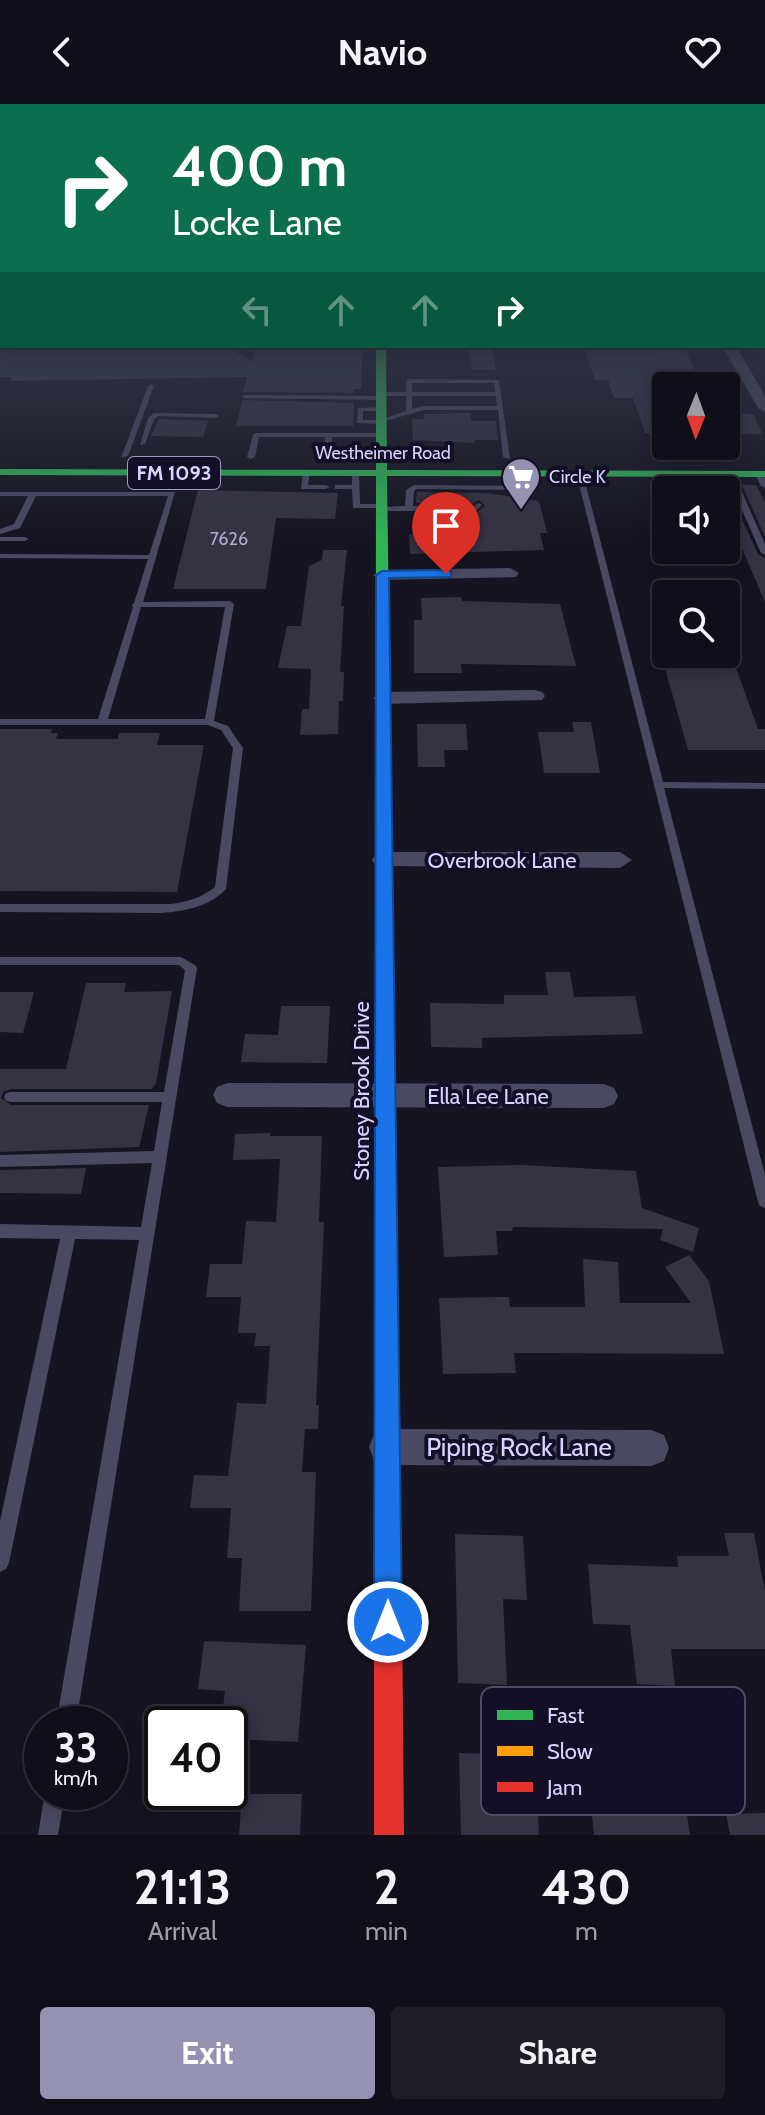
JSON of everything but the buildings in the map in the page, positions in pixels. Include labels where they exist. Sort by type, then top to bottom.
[{"type":"main road","name":"Stoney Brook Drive","points":[[381,379],[389,1835]]},
{"type":"main road","name":"Westheimer Road","points":[[120,464],[191,456],[327,457],[382,465],[437,484],[529,474],[578,464],[679,458],[764,474]]},
{"type":"main road","name":"Westheimer Road","points":[[4,457],[306,472],[355,480],[382,465],[507,457],[584,466],[764,474]]},
{"type":"main road","points":[[0,472],[66,473],[120,464]]},
{"type":"street","points":[[748,379],[765,408]]},
{"type":"street","points":[[382,575],[510,573]]},
{"type":"street","points":[[383,698],[535,696]]},
{"type":"street","name":"Overbrook Lane","points":[[384,860],[620,860]]},
{"type":"street","name":"Ella Lee Lane","points":[[227,1095],[604,1096]]},
{"type":"street","name":"Piping Rock Lane","points":[[387,1447],[651,1448]]},
{"type":"lane","points":[[409,412],[409,381],[497,381],[507,457]]},
{"type":"lane","points":[[110,494],[151,386]]},
{"type":"lane","points":[[251,457],[256,435],[329,435],[382,413],[409,394],[499,394]]},
{"type":"lane","points":[[245,397],[382,413],[424,408],[501,408]]},
{"type":"lane","points":[[142,411],[216,416]]},
{"type":"lane","points":[[142,444],[151,418],[164,412]]},
{"type":"lane","points":[[327,457],[329,435]]},
{"type":"lane","points":[[584,466],[658,785],[765,1202]]},
{"type":"lane","points":[[306,472],[304,487],[326,487]]},
{"type":"lane","points":[[409,508],[410,490],[437,484],[458,488],[472,480],[487,490],[531,488],[529,474]]},
{"type":"lane","points":[[730,474],[765,553]]},
{"type":"lane","points":[[338,487],[355,480],[356,506],[460,506],[475,509],[478,505]]},
{"type":"lane","points":[[0,494],[172,494],[102,722]]},
{"type":"lane","points":[[0,532],[17,526],[33,494]]},
{"type":"lane","points":[[0,539],[25,539]]},
{"type":"lane","points":[[0,556],[151,557]]},
{"type":"lane","points":[[136,605],[230,604],[209,722]]},
{"type":"lane","points":[[0,722],[209,722],[225,728],[238,748],[220,889],[188,907],[0,908]]},
{"type":"lane","points":[[658,785],[765,786]]},
{"type":"lane","points":[[0,961],[181,961],[191,968],[69,1706]]},
{"type":"lane","points":[[11,1097],[169,1097]]},
{"type":"lane","points":[[0,1161],[158,1157]]},
{"type":"lane","points":[[0,1231],[145,1234]]},
{"type":"lane","points":[[0,1563],[69,1231]]},
{"type":"lane","points":[[48,1835],[52,1810]]},
{"type":"traffic: fast","points":[[381,379],[386,1208]]},
{"type":"traffic: fast","points":[[0,472],[765,474]]},
{"type":"traffic: slow","points":[[386,1208],[388,1605]]},
{"type":"traffic: jam","points":[[388,1605],[389,1835]]},
{"type":"place","name":"Circle K","points":[[521,511]]},
{"type":"route","points":[[388,1622],[382,575],[446,574]]}]
